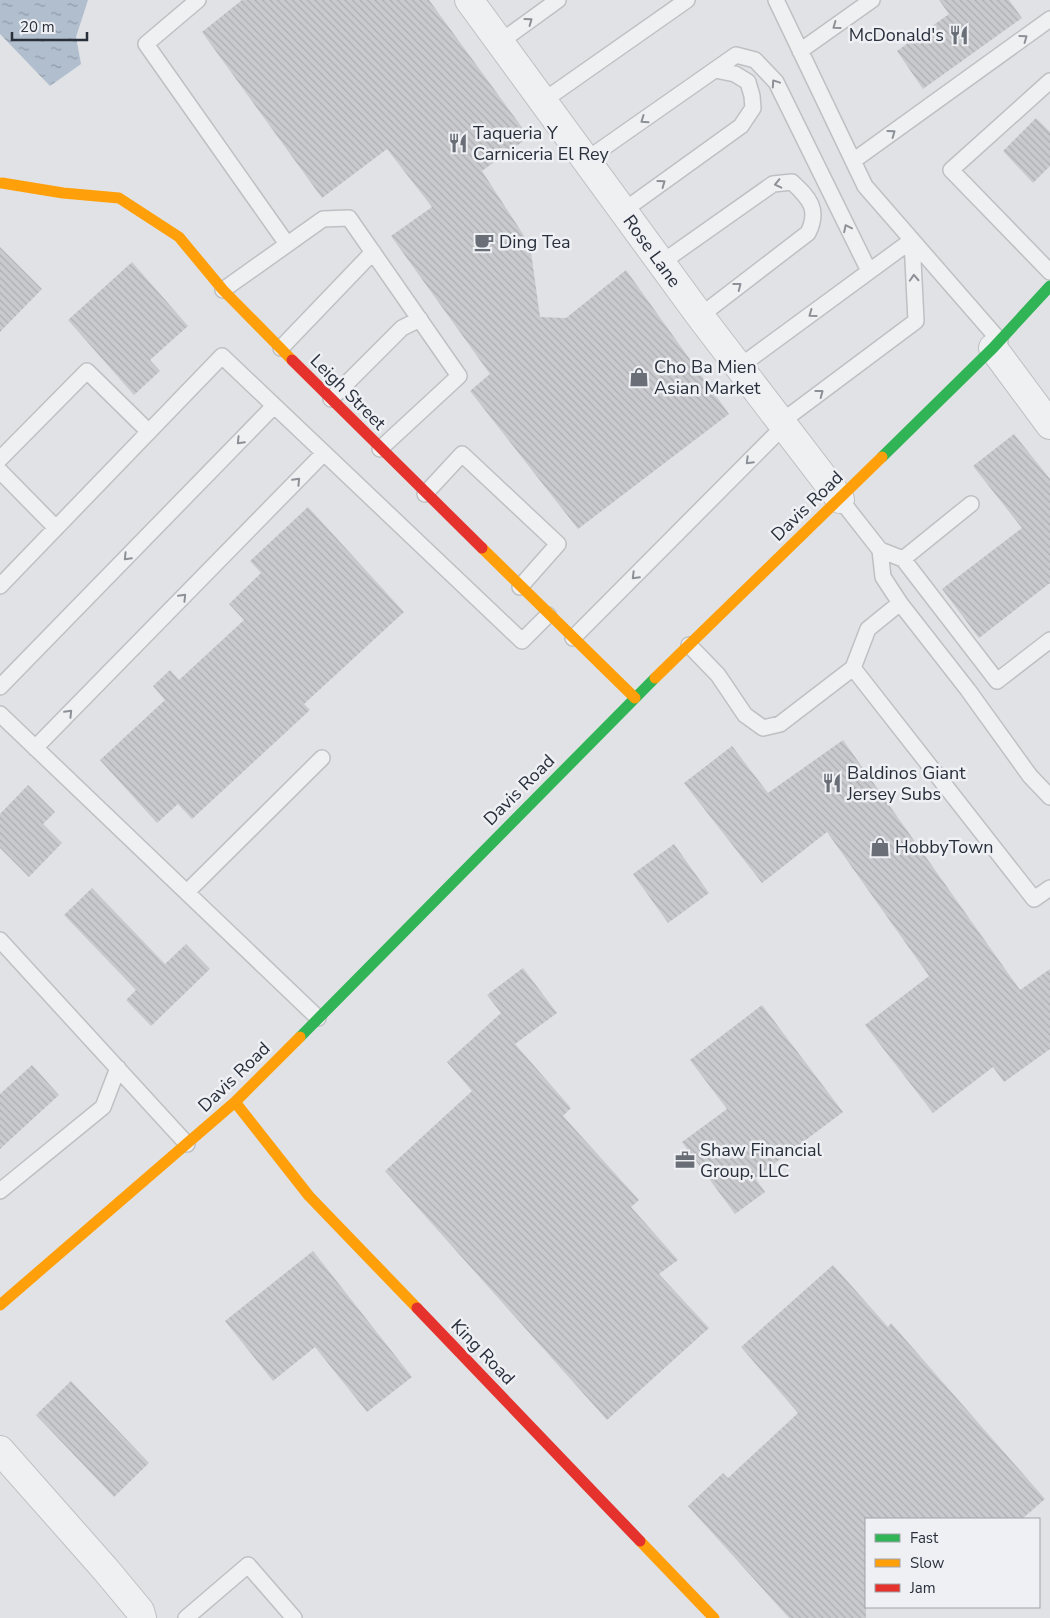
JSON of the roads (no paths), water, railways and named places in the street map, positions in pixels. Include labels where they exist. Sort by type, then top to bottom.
[{"type":"street","name":"Rose Lane","points":[[469,0],[700,316],[840,499]]},
{"type":"street","name":"Leigh Street","points":[[2,183],[63,193],[119,198],[179,237],[223,290],[330,399],[548,615],[635,698]]},
{"type":"street","name":"Davis Road","points":[[0,1305],[235,1102],[635,698],[997,344],[1050,286]]},
{"type":"street","points":[[997,344],[1050,425]]},
{"type":"street","name":"King Road","points":[[235,1102],[309,1196],[714,1618]]},
{"type":"street","points":[[0,1450],[106,1570],[140,1611],[142,1618]]},
{"type":"lane","points":[[198,0],[146,44],[287,244]]},
{"type":"lane","points":[[500,42],[558,0]]},
{"type":"lane","points":[[543,101],[687,0]]},
{"type":"lane","points":[[776,0],[865,186],[997,344]]},
{"type":"lane","points":[[800,51],[872,0]]},
{"type":"lane","points":[[853,161],[1050,19]]},
{"type":"lane","points":[[586,160],[736,55],[755,60],[776,82],[869,272]]},
{"type":"lane","points":[[623,211],[741,126],[753,108],[748,82],[735,74],[715,70]]},
{"type":"lane","points":[[1050,81],[951,170],[1050,272]]},
{"type":"lane","points":[[661,263],[774,184],[792,182],[812,203],[814,221],[808,233],[700,316]]},
{"type":"lane","points":[[223,290],[323,219],[350,218],[459,376],[380,449]]},
{"type":"lane","points":[[739,367],[912,240]]},
{"type":"lane","points":[[573,638],[782,424],[916,321],[912,240]]},
{"type":"lane","points":[[281,348],[373,252]]},
{"type":"lane","points":[[330,399],[402,328],[420,319]]},
{"type":"lane","points":[[0,586],[222,356],[522,641],[548,615]]},
{"type":"lane","points":[[0,459],[87,370],[149,432]]},
{"type":"lane","points":[[0,687],[274,406]]},
{"type":"lane","points":[[35,748],[324,453]]},
{"type":"lane","points":[[425,494],[462,454],[558,544],[520,587]]},
{"type":"lane","points":[[0,471],[56,528]]},
{"type":"lane","points":[[840,499],[880,550],[903,559],[997,681],[1050,640]]},
{"type":"lane","points":[[903,559],[971,504]]},
{"type":"lane","points":[[880,550],[883,577],[900,603],[968,690],[1030,776],[1050,797]]},
{"type":"lane","points":[[689,645],[718,675],[745,715],[763,728],[780,724],[854,668],[868,629],[900,603]]},
{"type":"lane","points":[[854,668],[1034,899],[1050,888]]},
{"type":"lane","points":[[0,714],[318,1018]]},
{"type":"lane","points":[[186,892],[322,758]]},
{"type":"lane","points":[[0,940],[187,1144]]},
{"type":"lane","points":[[0,1191],[103,1107],[118,1068]]},
{"type":"lane","points":[[186,1618],[248,1566],[294,1618]]},
{"type":"water","points":[[0,0],[88,0],[76,37],[81,64],[50,86],[0,34]]},
{"type":"place","name":"McDonald's","points":[[959,35]]},
{"type":"place","name":"Taqueria Y Carniceria El Rey","points":[[458,143]]},
{"type":"place","name":"Ding Tea","points":[[484,242]]},
{"type":"place","name":"Cho Ba Mien Asian Market","points":[[639,377]]},
{"type":"place","name":"Baldinos Giant Jersey Subs","points":[[832,783]]},
{"type":"place","name":"HobbyTown","points":[[880,847]]},
{"type":"place","name":"Shaw Financial Group, LLC","points":[[685,1160]]}]
